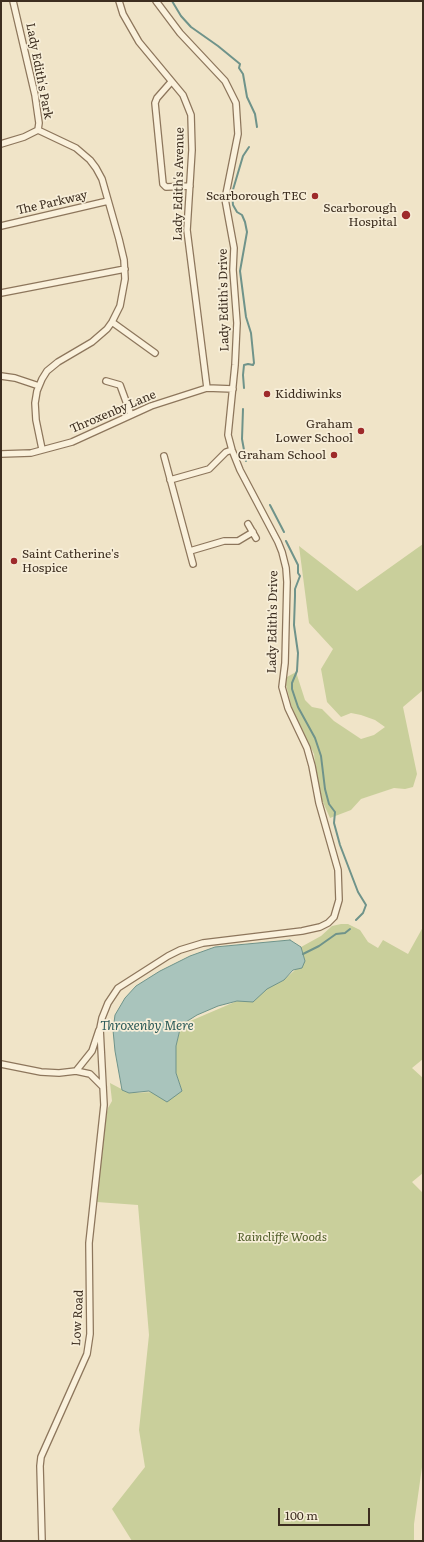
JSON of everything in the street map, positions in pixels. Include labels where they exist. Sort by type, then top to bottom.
[{"type":"street","name":"Lady Edith's Park","points":[[1,144],[24,137],[38,130],[39,124],[35,96],[13,1]]},
{"type":"street","name":"Lady Edith's Avenue","points":[[119,1],[123,14],[139,42],[183,95],[191,115],[192,150],[186,230],[207,388]]},
{"type":"street","name":"Lady Edith's Drive","points":[[104,1087],[100,1028],[105,1010],[118,988],[168,956],[180,950],[203,943],[302,931],[320,927],[328,923],[334,917],[339,900],[338,870],[319,803],[312,766],[306,748],[288,708],[282,687],[285,663],[286,568],[278,542],[240,470],[228,435],[233,389],[237,324],[232,270],[234,248],[225,199],[238,134],[238,112],[236,103],[225,81],[180,33],[156,1]]},
{"type":"street","points":[[171,82],[157,98],[155,103],[163,184],[166,187],[190,186]]},
{"type":"street","points":[[38,130],[76,148],[90,160],[102,179],[125,269],[124,292],[120,306],[112,322],[99,336],[58,362],[47,371],[39,386],[35,398],[35,410],[42,449]]},
{"type":"street","name":"The Parkway","points":[[1,226],[108,201]]},
{"type":"street","points":[[1,293],[125,269]]},
{"type":"street","points":[[112,322],[156,353]]},
{"type":"street","points":[[1,376],[15,378],[39,386]]},
{"type":"street","points":[[106,381],[120,385],[131,415]]},
{"type":"street","name":"Throxenby Lane","points":[[1,454],[31,453],[72,442],[151,406],[207,388],[233,389]]},
{"type":"street","points":[[170,480],[209,469],[226,452],[232,450]]},
{"type":"street","points":[[164,456],[193,564]]},
{"type":"street","points":[[248,524],[256,538]]},
{"type":"street","points":[[190,551],[224,541],[238,541],[253,532]]},
{"type":"street","points":[[76,1071],[92,1051],[100,1028]]},
{"type":"street","points":[[1,1064],[41,1072],[59,1073],[76,1071],[90,1074],[104,1087]]},
{"type":"street","name":"Low Road","points":[[42,1541],[41,1457],[87,1354],[90,1334],[90,1243],[104,1106],[104,1087]]},
{"type":"green space","points":[[423,544],[423,690],[403,707],[417,774],[413,787],[405,789],[394,788],[361,799],[351,810],[330,818],[322,800],[317,781],[314,754],[292,708],[286,685],[287,677],[296,672],[305,700],[312,707],[322,709],[334,721],[361,739],[374,735],[385,727],[375,720],[361,715],[351,713],[341,717],[327,702],[321,669],[333,649],[309,623],[299,546],[357,591]]},
{"type":"green space","name":"Raincliffe Woods","points":[[348,924],[360,930],[368,942],[378,948],[383,940],[408,954],[423,927],[423,1059],[412,1068],[423,1078],[423,1173],[412,1182],[423,1193],[423,1460],[414,1524],[414,1541],[132,1541],[112,1509],[145,1467],[139,1430],[149,1335],[138,1205],[97,1202],[103,1130],[108,1108],[112,1101],[110,1083],[129,1093],[182,1091],[176,1073],[176,1046],[181,1025],[237,1001],[253,1001],[267,988],[284,980],[305,961],[301,947],[321,936],[332,926]]},
{"type":"water","name":"Throxenby Mere","points":[[290,940],[301,947],[305,961],[302,968],[293,970],[284,980],[267,989],[253,1002],[237,1001],[218,1006],[197,1015],[181,1025],[176,1046],[176,1073],[182,1091],[167,1102],[149,1091],[129,1093],[122,1090],[113,1030],[115,1015],[125,998],[136,986],[160,971],[190,956],[215,947]]},
{"type":"waterway","points":[[172,1],[181,16],[191,27],[240,64],[239,68],[243,74],[247,97],[255,114],[257,127]]},
{"type":"waterway","points":[[244,388],[244,365],[253,365],[254,363],[251,333],[246,317],[240,271],[247,232],[242,215],[237,212],[233,205],[232,193],[243,156],[249,147]]},
{"type":"waterway","points":[[243,409],[242,439],[246,461]]},
{"type":"waterway","points":[[270,505],[284,532]]},
{"type":"waterway","points":[[286,541],[298,565],[298,573],[300,576],[295,589],[294,625],[298,653],[297,671],[292,683],[292,689],[298,707],[315,738],[321,756],[325,789],[329,804],[335,812],[334,823],[340,845],[358,892],[366,905],[363,913],[356,920]]},
{"type":"waterway","points":[[303,954],[319,946],[336,934],[345,933],[350,929]]},
{"type":"place","name":"Scarborough TEC","points":[[315,196]]},
{"type":"place","name":"Scarborough Hospital","points":[[406,215]]},
{"type":"place","name":"Kiddiwinks","points":[[267,394]]},
{"type":"place","name":"Graham Lower School","points":[[361,431]]},
{"type":"place","name":"Graham School","points":[[334,455]]},
{"type":"place","name":"Saint Catherine's Hospice","points":[[14,561]]}]
